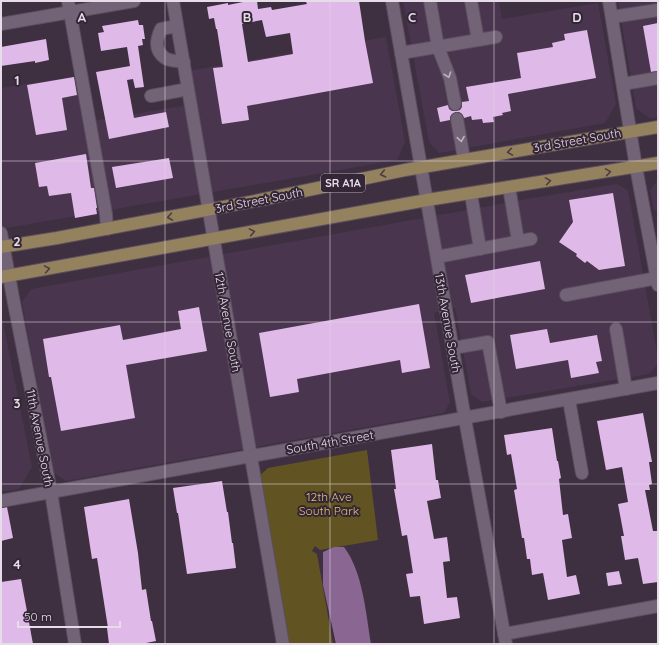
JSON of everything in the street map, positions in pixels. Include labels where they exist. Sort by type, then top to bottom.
[{"type":"main road","name":"3rd Street South","points":[[2,247],[208,210],[464,159],[658,127]]},
{"type":"main road","points":[[5,276],[427,200],[658,163]]},
{"type":"street","points":[[1,24],[69,6],[134,1]]},
{"type":"street","name":"12th Avenue South","points":[[173,1],[283,644]]},
{"type":"street","name":"13th Avenue South","points":[[392,1],[505,639]]},
{"type":"street","points":[[430,1],[438,47],[450,78],[455,104]]},
{"type":"street","points":[[471,1],[478,40]]},
{"type":"street","points":[[566,295],[657,281],[636,167],[609,1]]},
{"type":"street","points":[[69,6],[106,214],[107,228]]},
{"type":"street","points":[[612,17],[658,10]]},
{"type":"street","points":[[177,26],[161,30],[156,44],[157,49],[165,58],[184,62]]},
{"type":"street","points":[[401,53],[496,37]]},
{"type":"street","points":[[623,84],[658,78]]},
{"type":"street","points":[[151,96],[188,89]]},
{"type":"street","points":[[457,119],[464,159]]},
{"type":"street","points":[[509,187],[518,241]]},
{"type":"street","points":[[471,194],[480,249]]},
{"type":"street","name":"11th Avenue South","points":[[1,233],[5,276],[51,492],[75,644]]},
{"type":"street","points":[[437,257],[531,239]]},
{"type":"street","points":[[616,329],[626,389]]},
{"type":"street","points":[[453,348],[488,342],[501,412]]},
{"type":"street","name":"South 4th Street","points":[[1,501],[465,419],[658,383]]},
{"type":"street","points":[[569,400],[582,473]]},
{"type":"street","points":[[505,639],[658,606]]},
{"type":"shaded area","points":[[403,1],[499,1],[502,19],[598,3],[616,104],[605,123],[439,153],[429,142]]},
{"type":"shaded area","points":[[618,1],[658,1],[658,117],[650,119],[636,108]]},
{"type":"shaded area","points":[[386,37],[405,142],[397,160],[1,229],[1,88],[84,75],[92,121],[193,104],[187,71]]},
{"type":"shaded area","points":[[658,180],[658,210],[654,211],[650,190]]},
{"type":"shaded area","points":[[617,184],[628,190],[658,358],[658,364],[649,374],[482,402],[471,394],[455,308],[434,313],[450,402],[444,413],[66,481],[53,472],[22,302],[31,289]]},
{"type":"shaded area","points":[[1,312],[32,467],[19,489],[1,492]]},
{"type":"shaded area","points":[[334,547],[344,547],[356,568],[363,594],[371,644],[336,644],[323,585],[323,552]]},
{"type":"green space","name":"12th Ave South Park","points":[[367,450],[378,540],[320,550],[315,546],[312,551],[317,554],[333,644],[286,644],[258,477],[268,468]]},
{"type":"building","points":[[248,1],[257,1],[258,9],[271,7],[272,10],[307,4],[306,2],[312,1],[359,1],[373,83],[247,106],[249,120],[222,124],[213,68],[223,67],[217,29],[214,18],[209,19],[207,7],[228,3],[228,5]],"holes":[[[262,20],[266,37],[290,33],[293,54],[248,62],[242,24]]]},
{"type":"building","points":[[138,20],[139,25],[143,25],[145,39],[142,39],[143,45],[138,46],[144,87],[135,88],[133,79],[127,80],[134,118],[166,112],[169,127],[109,139],[96,72],[130,66],[127,47],[101,51],[98,33],[104,32],[102,26]]},
{"type":"building","points":[[658,23],[658,71],[651,72],[643,26]]},
{"type":"building","points":[[587,30],[596,78],[508,94],[511,111],[502,113],[503,115],[493,117],[494,122],[483,123],[482,119],[472,120],[471,116],[464,118],[462,114],[456,112],[452,114],[450,120],[440,122],[437,108],[448,105],[449,109],[456,111],[460,110],[462,107],[462,102],[469,101],[466,87],[521,78],[517,53],[553,47],[552,43],[565,40],[564,34]]},
{"type":"building","points":[[46,39],[49,60],[35,63],[35,61],[1,66],[1,47]]},
{"type":"building","points":[[74,77],[77,95],[62,98],[67,130],[36,135],[27,85]]},
{"type":"building","points":[[86,154],[91,188],[94,188],[97,214],[75,218],[71,193],[49,196],[47,186],[39,187],[35,163]]},
{"type":"building","points":[[169,158],[173,178],[116,188],[112,167]]},
{"type":"building","points":[[613,193],[625,266],[599,270],[587,261],[585,263],[576,256],[577,254],[559,242],[573,222],[569,200]]},
{"type":"building","points":[[540,261],[545,289],[471,303],[465,275]]},
{"type":"building","points":[[419,304],[430,368],[402,373],[400,360],[297,379],[299,392],[270,397],[259,333]]},
{"type":"building","points":[[199,307],[207,351],[126,365],[135,418],[61,431],[51,377],[49,377],[43,339],[120,325],[123,340],[181,329],[178,311]]},
{"type":"building","points":[[547,329],[550,343],[597,335],[602,361],[596,362],[599,373],[571,378],[568,360],[516,369],[510,335]]},
{"type":"building","points":[[643,413],[652,462],[649,462],[652,484],[649,485],[650,490],[645,490],[653,531],[658,531],[658,582],[643,584],[638,558],[625,560],[621,536],[624,536],[618,504],[628,502],[622,467],[606,470],[597,421]]},
{"type":"building","points":[[552,428],[561,478],[559,479],[563,515],[568,514],[572,538],[562,540],[567,577],[576,575],[580,594],[548,600],[543,573],[532,575],[530,559],[527,559],[514,490],[517,489],[511,454],[507,455],[504,435]]},
{"type":"building","points":[[432,444],[436,480],[438,480],[441,498],[427,501],[434,539],[447,537],[450,561],[443,562],[447,598],[457,597],[460,618],[424,624],[420,596],[410,597],[406,574],[413,573],[407,535],[402,536],[394,489],[396,489],[391,450]]},
{"type":"building","points":[[222,481],[236,568],[187,574],[173,488]]},
{"type":"building","points":[[129,499],[138,553],[142,590],[146,589],[156,641],[141,644],[109,644],[108,628],[97,558],[92,559],[84,507]]},
{"type":"building","points":[[7,507],[13,538],[1,541],[1,508]]},
{"type":"building","points":[[619,571],[622,584],[608,586],[606,573]]},
{"type":"building","points":[[21,579],[33,644],[1,644],[1,582]]}]
